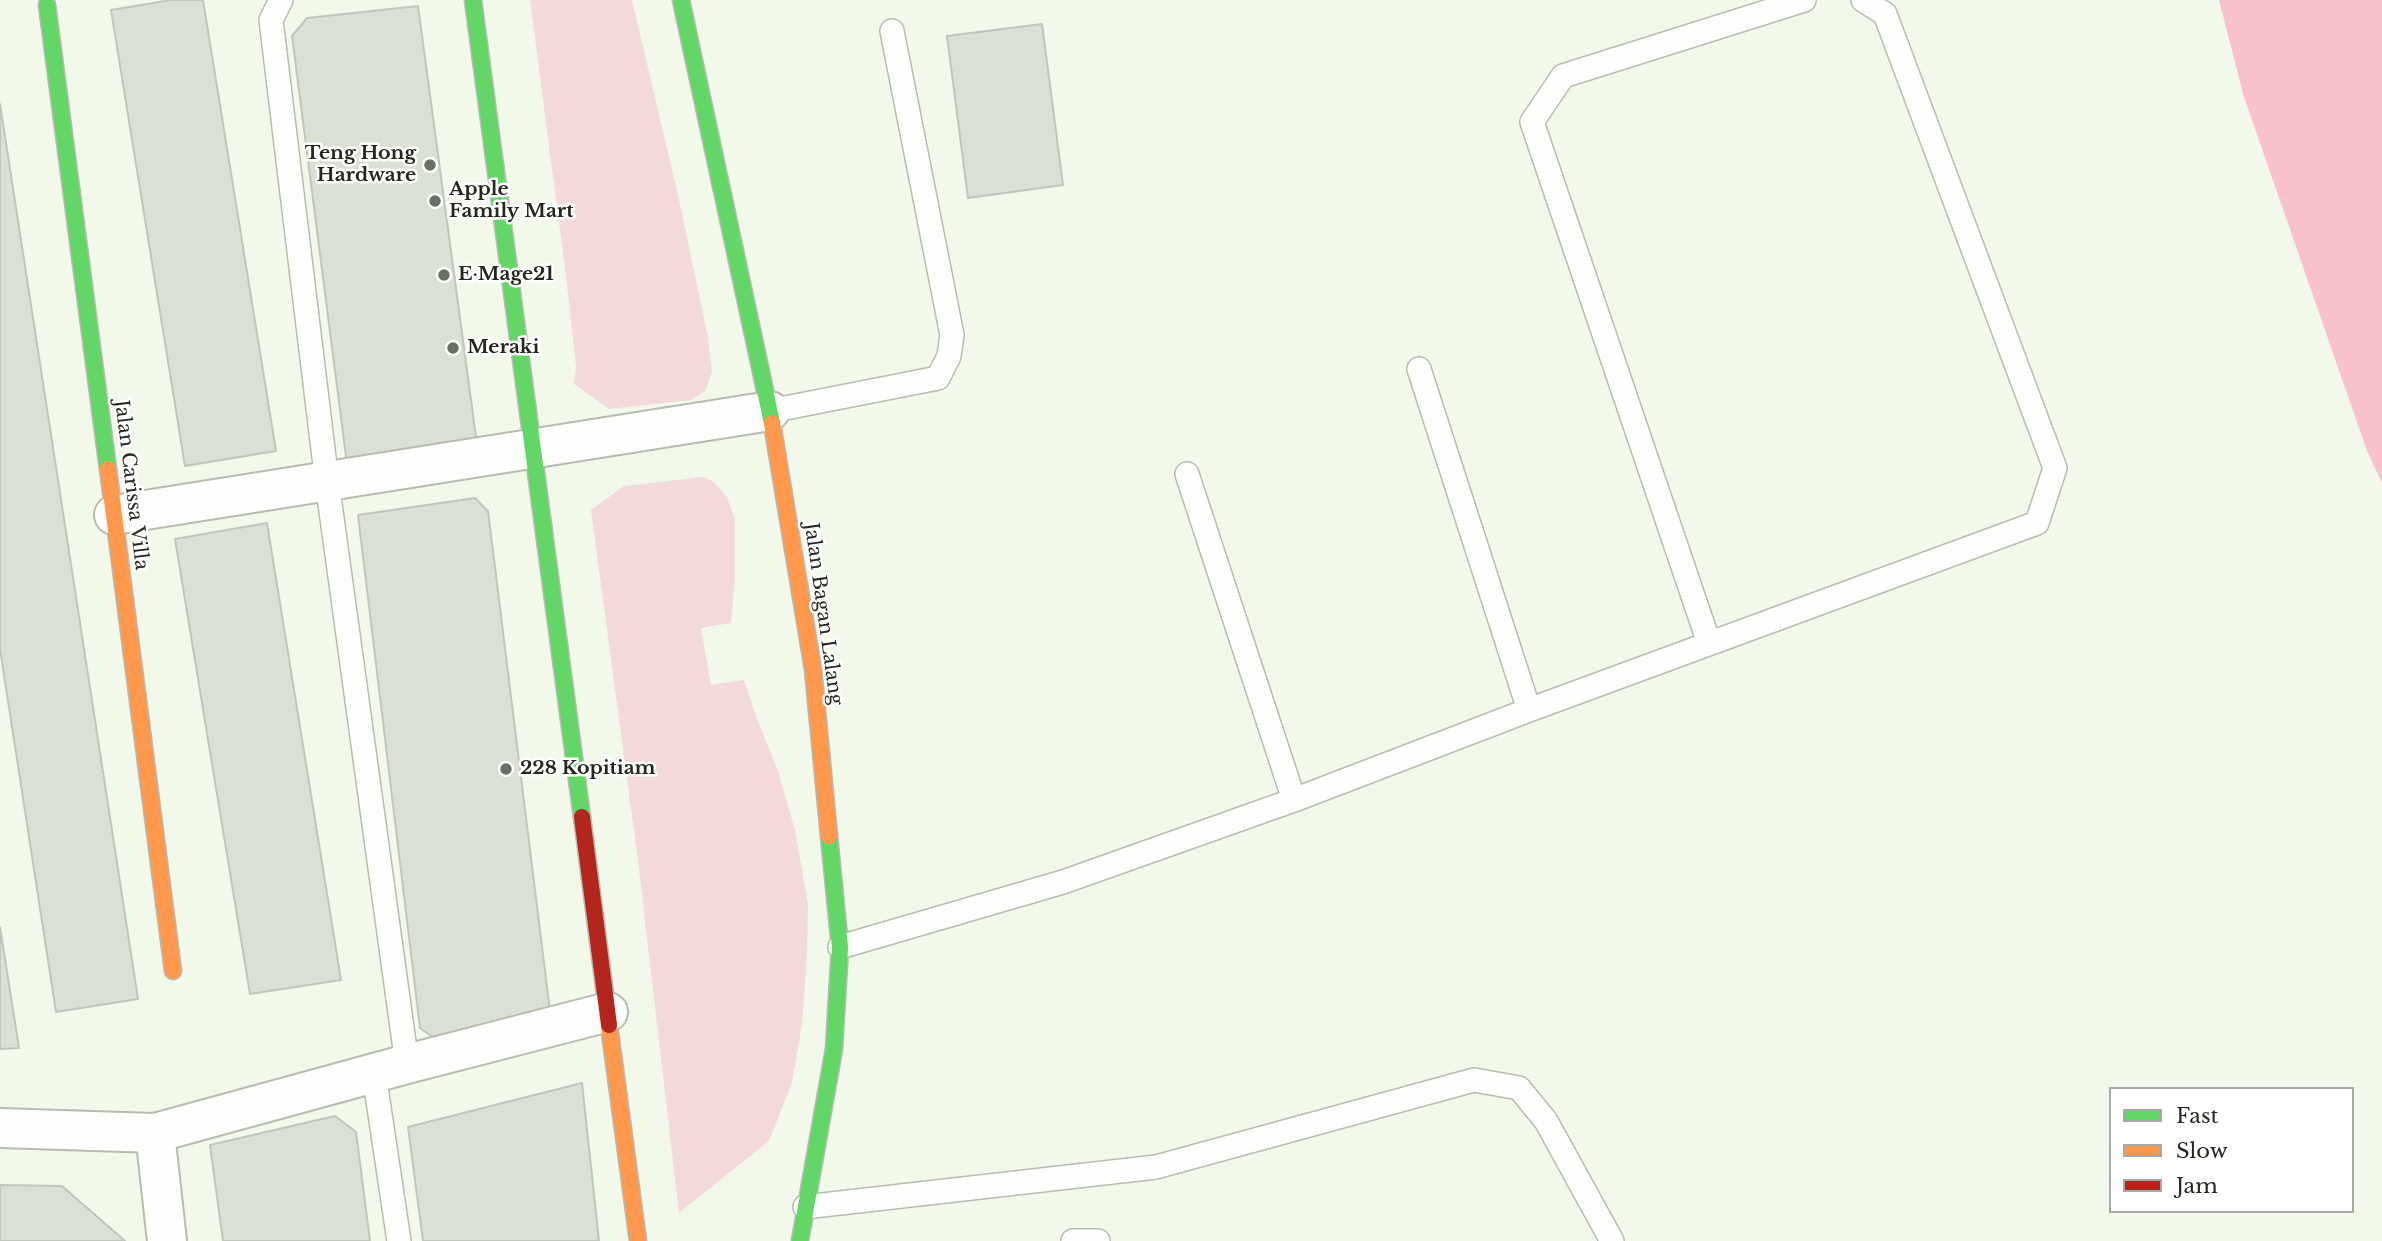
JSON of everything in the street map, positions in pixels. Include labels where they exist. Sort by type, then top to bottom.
[{"type":"street","points":[[473,0],[638,1241]]},
{"type":"street","name":"Jalan Bagan Lalang","points":[[681,0],[770,411],[813,669],[841,947],[834,1049],[800,1241]]},
{"type":"street","name":"Jalan Carissa Villa","points":[[47,5],[173,971]]},
{"type":"street","points":[[114,515],[770,411]]},
{"type":"street","points":[[0,1128],[155,1133],[608,1012]]},
{"type":"street","points":[[155,1133],[167,1241]]},
{"type":"lane","points":[[281,0],[271,20],[327,482],[391,1069],[399,1241]]},
{"type":"lane","points":[[1709,643],[1532,122],[1563,76],[1804,0]]},
{"type":"lane","points":[[841,947],[1063,882],[1294,800],[1529,710],[2037,523],[2055,468],[1885,14],[1863,0]]},
{"type":"lane","points":[[770,411],[938,379],[949,356],[952,335],[892,31]]},
{"type":"lane","points":[[1419,369],[1529,710]]},
{"type":"lane","points":[[1187,474],[1294,800]]},
{"type":"lane","points":[[805,1207],[1157,1167],[1474,1080],[1519,1088],[1546,1121],[1612,1241]]},
{"type":"lane","points":[[1073,1241],[1098,1241]]},
{"type":"shaded area","points":[[530,0],[632,0],[708,337],[712,372],[705,391],[691,400],[609,409],[574,384],[576,367],[566,276]]},
{"type":"shaded area","points":[[2219,0],[2382,0],[2382,483],[2367,451],[2244,97]]},
{"type":"shaded area","points":[[704,477],[714,482],[727,497],[735,520],[735,578],[731,623],[701,628],[711,685],[744,680],[778,771],[795,830],[808,905],[807,956],[802,1024],[792,1083],[769,1141],[679,1213],[638,861],[591,510],[624,486]]},
{"type":"building","points":[[171,0],[203,0],[276,451],[185,466],[111,10]]},
{"type":"building","points":[[418,6],[476,437],[467,449],[347,464],[292,36],[307,18]]},
{"type":"building","points":[[1042,24],[1063,185],[968,198],[947,36]]},
{"type":"building","points":[[0,104],[138,999],[56,1012],[0,649]]},
{"type":"building","points":[[475,498],[488,511],[550,1011],[440,1042],[420,1028],[358,515]]},
{"type":"building","points":[[267,523],[341,980],[250,994],[175,539]]},
{"type":"building","points":[[0,927],[19,1048],[0,1049]]},
{"type":"building","points":[[582,1083],[599,1241],[423,1241],[408,1127]]},
{"type":"building","points":[[335,1116],[356,1132],[370,1241],[223,1241],[210,1145]]},
{"type":"building","points":[[0,1185],[62,1186],[125,1241],[0,1241]]},
{"type":"traffic: fast","points":[[473,0],[582,817]]},
{"type":"traffic: fast","points":[[681,0],[772,423]]},
{"type":"traffic: fast","points":[[47,5],[108,469]]},
{"type":"traffic: fast","points":[[800,1241],[834,1049],[840,947],[829,836]]},
{"type":"traffic: slow","points":[[772,423],[813,669],[829,836]]},
{"type":"traffic: slow","points":[[108,469],[173,971]]},
{"type":"traffic: slow","points":[[609,1025],[638,1241]]},
{"type":"traffic: jam","points":[[582,817],[609,1025]]},
{"type":"place","name":"Teng Hong Hardware","points":[[430,165]]},
{"type":"place","name":"Apple Family Mart","points":[[435,201]]},
{"type":"place","name":"E·Mage21","points":[[444,275]]},
{"type":"place","name":"Meraki","points":[[453,348]]},
{"type":"place","name":"228 Kopitiam","points":[[506,769]]}]
